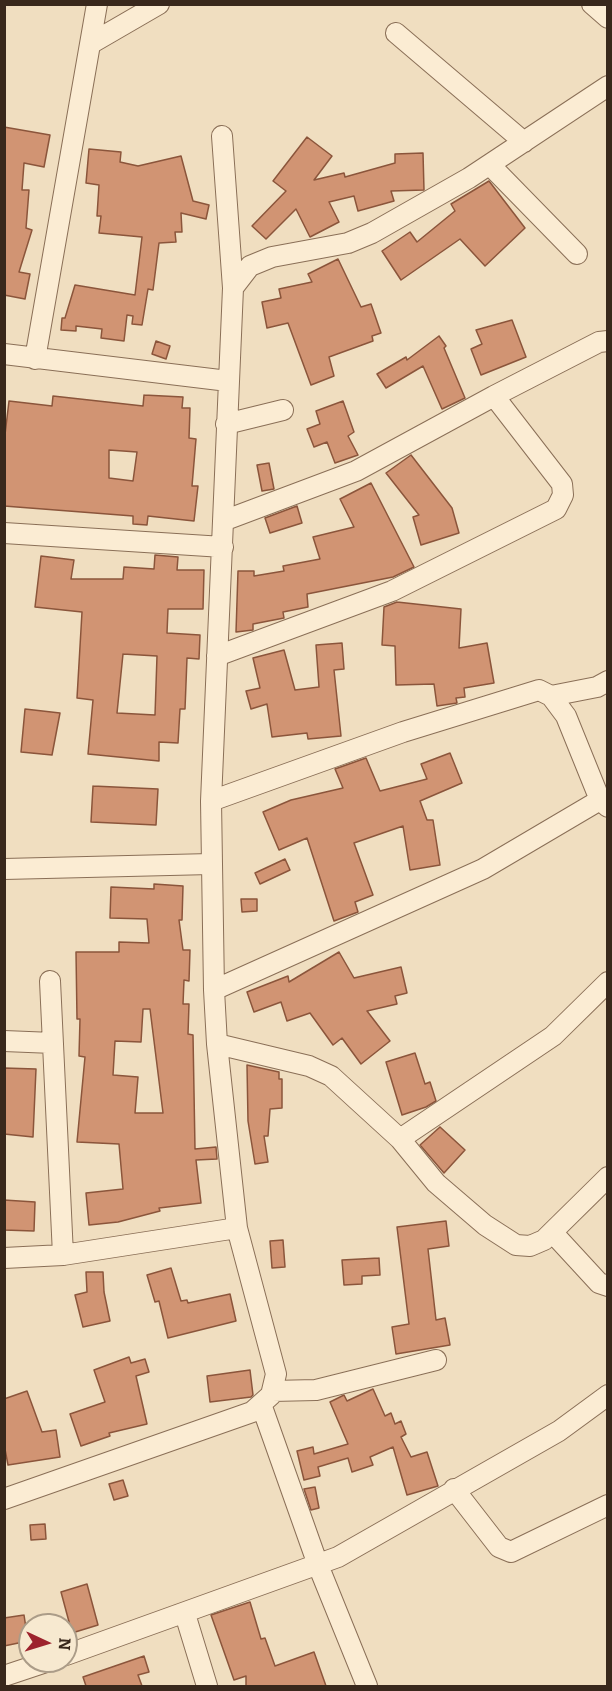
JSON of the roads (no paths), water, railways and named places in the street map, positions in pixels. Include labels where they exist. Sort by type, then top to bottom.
[{"type":"street","points":[[35,359],[97,4]]},
{"type":"street","points":[[90,44],[159,4]]},
{"type":"street","points":[[592,4],[608,18]]},
{"type":"street","points":[[396,33],[524,142]]},
{"type":"street","points":[[233,288],[250,266],[272,257],[348,243],[382,227],[490,165],[608,86]]},
{"type":"street","points":[[4,1499],[252,1412],[266,1398],[276,1374],[237,1228],[217,1044],[214,990],[211,801],[233,288],[222,136]]},
{"type":"street","points":[[490,165],[577,254]]},
{"type":"street","points":[[223,521],[356,471],[494,396],[599,342],[608,341]]},
{"type":"street","points":[[4,354],[228,381]]},
{"type":"street","points":[[217,656],[392,591],[556,509],[563,495],[562,484],[494,396]]},
{"type":"street","points":[[226,424],[283,410]]},
{"type":"street","points":[[4,533],[223,547]]},
{"type":"street","points":[[551,696],[597,687],[608,681]]},
{"type":"street","points":[[211,801],[403,732],[538,690],[551,696],[566,716],[604,804],[483,869],[214,990]]},
{"type":"street","points":[[4,869],[211,864]]},
{"type":"street","points":[[50,981],[63,1256]]},
{"type":"street","points":[[400,1139],[553,1036],[608,982]]},
{"type":"street","points":[[4,1041],[53,1043]]},
{"type":"street","points":[[217,1044],[321,1070],[400,1139],[436,1183],[485,1225],[516,1245],[530,1246],[544,1240],[608,1177]]},
{"type":"street","points":[[4,1258],[63,1256],[237,1228]]},
{"type":"street","points":[[552,1232],[599,1282],[608,1286]]},
{"type":"street","points":[[266,1398],[316,1390],[436,1360]]},
{"type":"street","points":[[78,1651],[338,1557],[559,1431],[608,1395]]},
{"type":"street","points":[[266,1398],[318,1565],[367,1686]]},
{"type":"street","points":[[454,1489],[500,1547],[511,1552],[608,1505]]},
{"type":"street","points":[[185,1614],[207,1686]]}]
